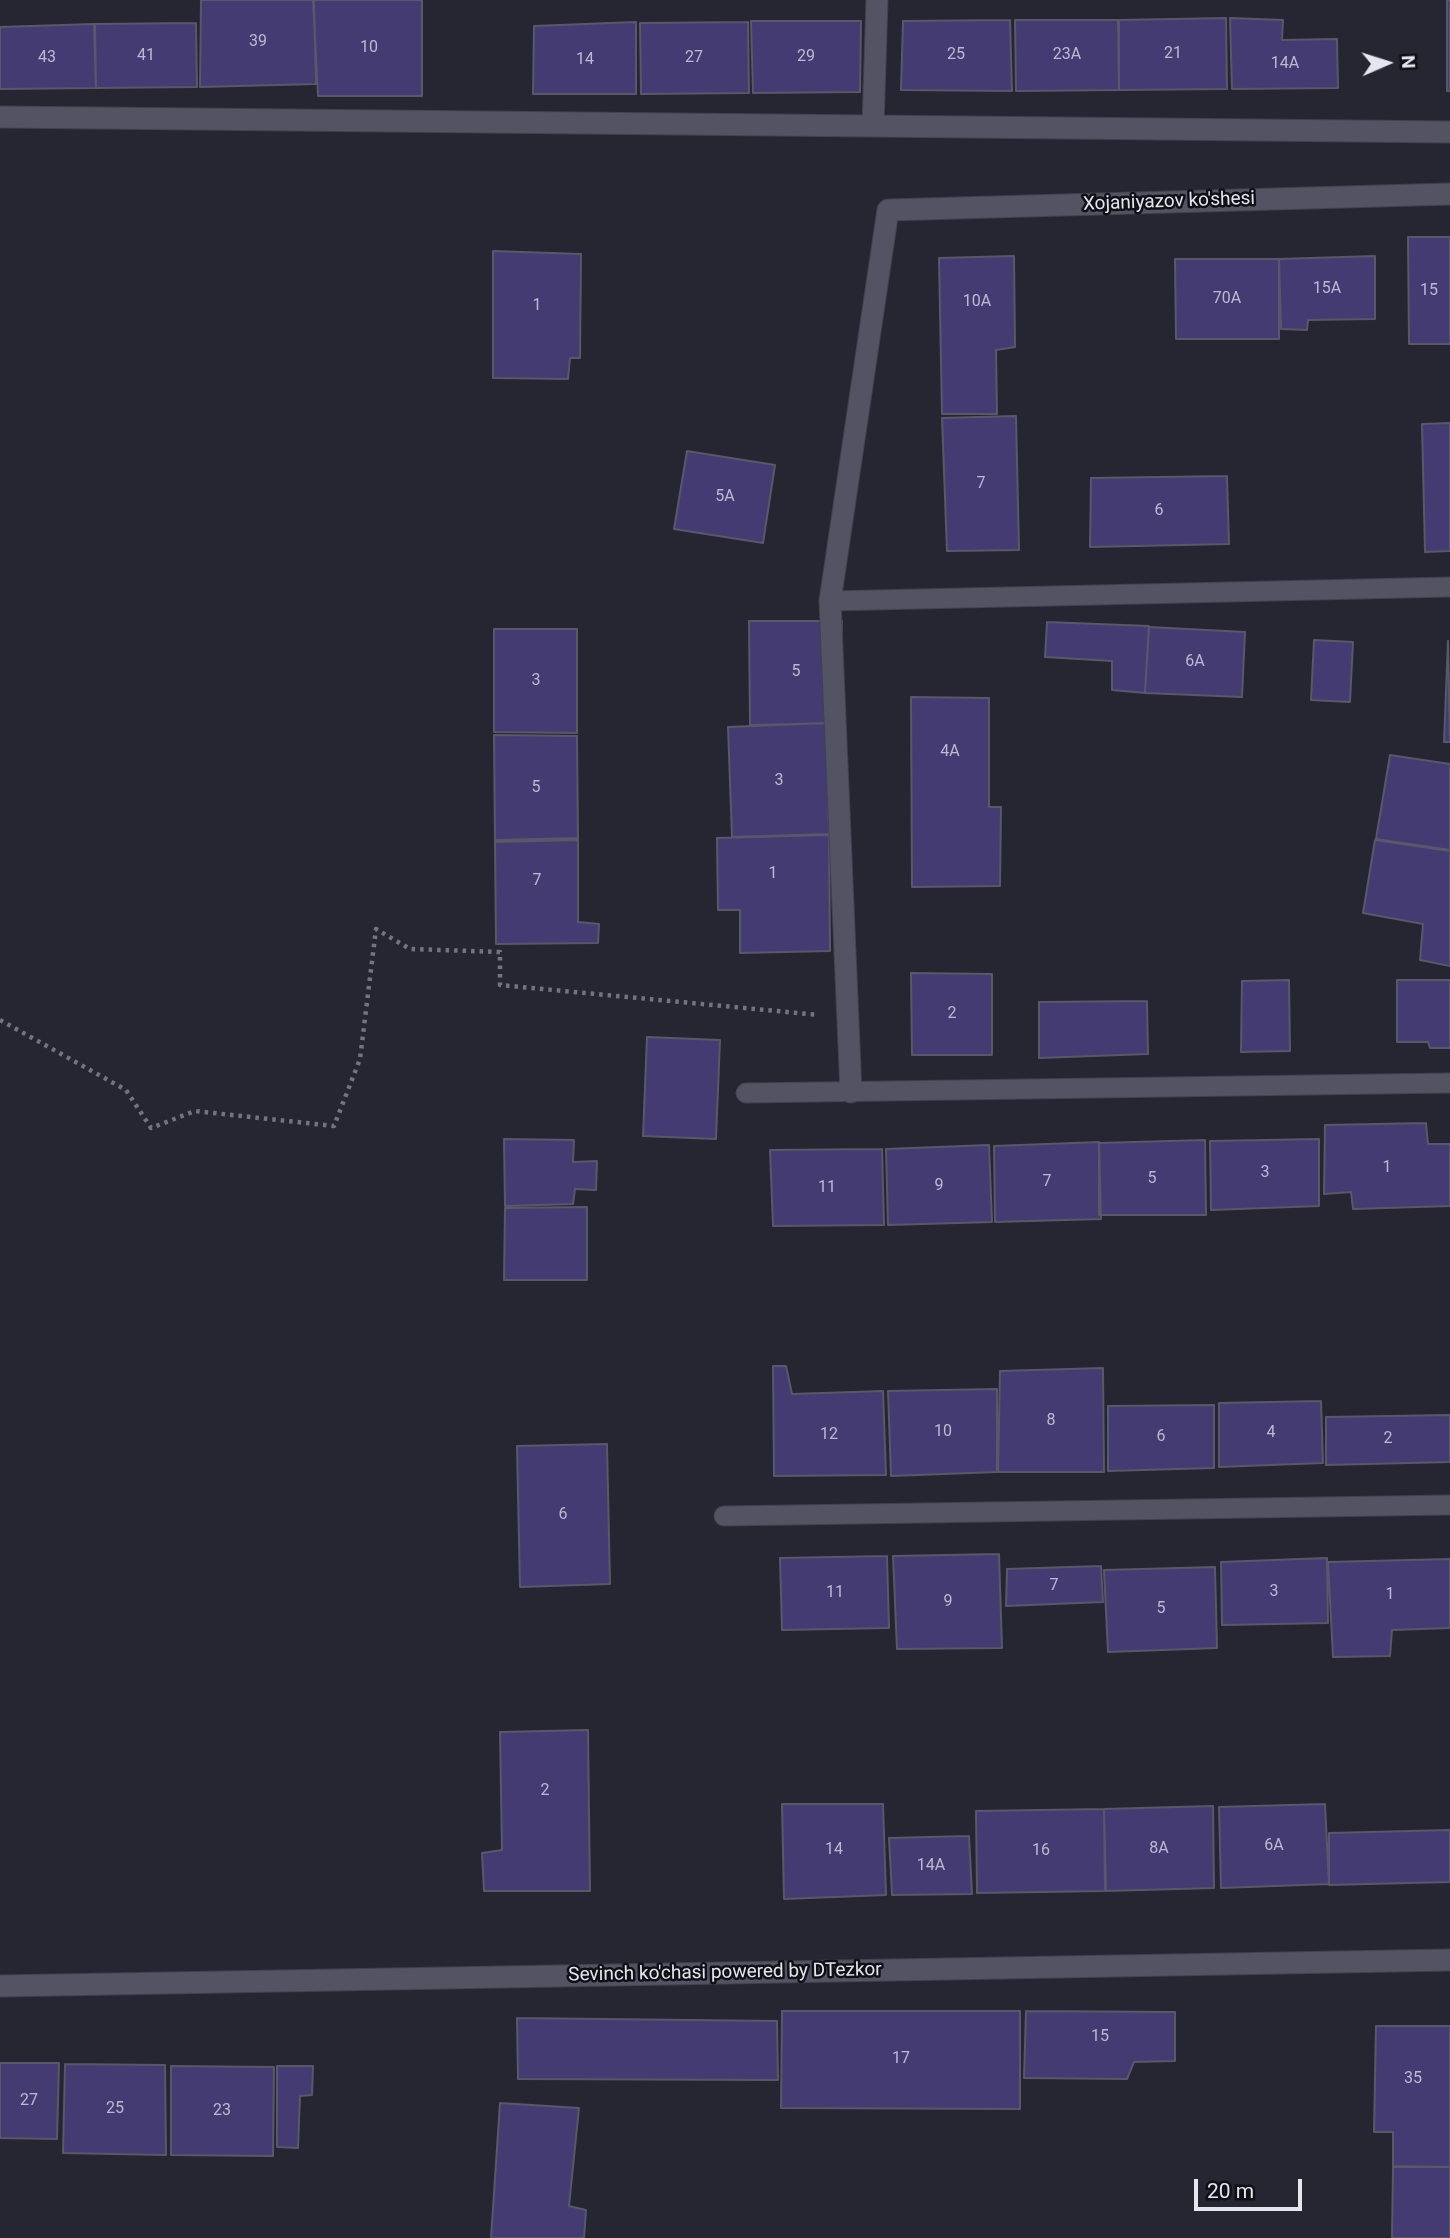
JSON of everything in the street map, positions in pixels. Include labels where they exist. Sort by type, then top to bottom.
[{"type":"street","points":[[873,126],[877,0]]},
{"type":"street","points":[[0,117],[1450,132]]},
{"type":"street","name":"Xojaniyazov ko'shesi","points":[[830,601],[888,210],[1450,194]]},
{"type":"street","points":[[830,601],[851,1092]]},
{"type":"street","name":"Sevinch ko'chasi powered by DTezkor","points":[[0,1986],[1450,1960]]},
{"type":"lane","points":[[830,601],[1450,587]]},
{"type":"lane","points":[[746,1093],[1450,1083]]},
{"type":"lane","points":[[724,1516],[1450,1505]]},
{"type":"path","points":[[0,1020],[126,1090],[151,1128],[195,1111],[334,1126],[359,1059],[376,929],[410,949],[500,952],[500,985],[848,1018]]},
{"type":"building","points":[[201,0],[314,0],[316,84],[200,87]]},
{"type":"building","points":[[313,0],[422,0],[422,96],[318,96]]},
{"type":"building","points":[[1447,0],[1450,0],[1450,91],[1447,91]]},
{"type":"building","points":[[1226,18],[1227,89],[1119,90],[1119,20]]},
{"type":"building","points":[[1230,18],[1283,20],[1282,40],[1337,39],[1338,88],[1232,89]]},
{"type":"building","points":[[1010,20],[1012,91],[901,90],[903,21]]},
{"type":"building","points":[[1015,20],[1118,20],[1119,90],[1016,91]]},
{"type":"building","points":[[751,21],[861,21],[860,92],[753,93]]},
{"type":"building","points":[[636,22],[636,94],[533,94],[534,26]]},
{"type":"building","points":[[748,22],[749,93],[641,94],[640,23]]},
{"type":"building","points":[[196,23],[197,87],[96,88],[95,24]]},
{"type":"building","points":[[94,24],[96,88],[0,89],[0,27]]},
{"type":"building","points":[[1408,237],[1450,237],[1450,344],[1409,344]]},
{"type":"building","points":[[493,251],[581,254],[580,358],[570,358],[568,379],[493,378]]},
{"type":"building","points":[[1014,256],[1015,347],[996,350],[997,414],[942,414],[939,258]]},
{"type":"building","points":[[1375,256],[1375,319],[1308,320],[1307,330],[1281,329],[1279,259]]},
{"type":"building","points":[[1175,259],[1279,259],[1279,339],[1176,339]]},
{"type":"building","points":[[1016,416],[1019,550],[947,551],[942,418]]},
{"type":"building","points":[[1450,423],[1450,551],[1425,552],[1422,424]]},
{"type":"building","points":[[687,451],[775,465],[763,543],[674,529]]},
{"type":"building","points":[[1227,476],[1229,544],[1090,547],[1091,478]]},
{"type":"building","points":[[749,621],[842,621],[842,723],[750,725]]},
{"type":"building","points":[[1047,622],[1149,626],[1145,693],[1112,690],[1112,661],[1045,657]]},
{"type":"building","points":[[1149,627],[1245,632],[1242,697],[1145,693]]},
{"type":"building","points":[[494,629],[577,629],[577,733],[494,732]]},
{"type":"building","points":[[1314,640],[1353,642],[1350,702],[1311,700]]},
{"type":"building","points":[[1448,641],[1450,742],[1444,742]]},
{"type":"building","points":[[911,697],[989,698],[989,807],[1001,807],[1000,886],[912,887]]},
{"type":"building","points":[[826,723],[829,834],[732,837],[728,727]]},
{"type":"building","points":[[494,735],[577,736],[578,840],[495,842]]},
{"type":"building","points":[[1390,755],[1450,764],[1450,850],[1376,839]]},
{"type":"building","points":[[829,835],[830,951],[740,953],[740,910],[718,910],[717,838]]},
{"type":"building","points":[[578,838],[578,922],[599,924],[598,943],[496,944],[495,840]]},
{"type":"building","points":[[1375,840],[1450,851],[1450,966],[1420,960],[1423,924],[1363,913]]},
{"type":"building","points":[[911,973],[992,974],[992,1055],[912,1055]]},
{"type":"building","points":[[1289,980],[1290,1051],[1241,1052],[1242,981]]},
{"type":"building","points":[[1397,980],[1450,980],[1450,1048],[1430,1048],[1428,1042],[1397,1042]]},
{"type":"building","points":[[1147,1001],[1148,1054],[1039,1058],[1039,1002]]},
{"type":"building","points":[[647,1037],[720,1040],[716,1139],[643,1136]]},
{"type":"building","points":[[1426,1123],[1428,1144],[1450,1144],[1450,1206],[1353,1209],[1351,1192],[1324,1194],[1325,1125]]},
{"type":"building","points":[[504,1139],[574,1140],[573,1162],[597,1161],[596,1190],[575,1189],[573,1204],[505,1206]]},
{"type":"building","points":[[1319,1139],[1319,1206],[1211,1210],[1210,1141]]},
{"type":"building","points":[[1205,1140],[1206,1215],[1099,1215],[1099,1143]]},
{"type":"building","points":[[1099,1142],[1101,1219],[995,1222],[994,1146]]},
{"type":"building","points":[[989,1145],[992,1222],[888,1225],[886,1149]]},
{"type":"building","points":[[882,1149],[884,1225],[773,1226],[770,1150]]},
{"type":"building","points":[[587,1207],[587,1280],[504,1280],[505,1208]]},
{"type":"building","points":[[773,1366],[786,1366],[792,1394],[883,1391],[886,1475],[774,1476]]},
{"type":"building","points":[[1103,1368],[1104,1472],[998,1472],[1000,1371]]},
{"type":"building","points":[[997,1389],[997,1472],[891,1476],[888,1391]]},
{"type":"building","points":[[1321,1401],[1323,1463],[1219,1467],[1219,1403]]},
{"type":"building","points":[[1214,1405],[1214,1468],[1108,1471],[1108,1406]]},
{"type":"building","points":[[1450,1415],[1450,1462],[1326,1465],[1326,1417]]},
{"type":"building","points":[[607,1444],[610,1584],[520,1587],[517,1446]]},
{"type":"building","points":[[999,1554],[1002,1648],[897,1649],[893,1556]]},
{"type":"building","points":[[887,1556],[889,1628],[782,1630],[780,1558]]},
{"type":"building","points":[[1327,1558],[1328,1623],[1222,1625],[1221,1562]]},
{"type":"building","points":[[1450,1559],[1450,1628],[1392,1630],[1390,1656],[1333,1657],[1328,1562]]},
{"type":"building","points":[[1101,1566],[1103,1602],[1006,1606],[1007,1569]]},
{"type":"building","points":[[1215,1567],[1217,1648],[1108,1652],[1104,1570]]},
{"type":"building","points":[[588,1730],[590,1891],[484,1891],[482,1853],[502,1850],[500,1732]]},
{"type":"building","points":[[782,1804],[883,1804],[886,1895],[784,1899]]},
{"type":"building","points":[[1325,1804],[1329,1884],[1221,1888],[1219,1807]]},
{"type":"building","points":[[1213,1806],[1214,1888],[1106,1891],[1104,1809]]},
{"type":"building","points":[[1104,1809],[1105,1891],[977,1893],[976,1811]]},
{"type":"building","points":[[1450,1830],[1450,1882],[1329,1885],[1329,1833]]},
{"type":"building","points":[[969,1836],[972,1894],[892,1895],[889,1838]]},
{"type":"building","points":[[782,2011],[1020,2011],[1020,2109],[781,2108]]},
{"type":"building","points":[[1026,2011],[1175,2012],[1175,2061],[1134,2062],[1127,2079],[1024,2078]]},
{"type":"building","points":[[517,2018],[777,2021],[778,2080],[518,2079]]},
{"type":"building","points":[[1376,2026],[1450,2026],[1450,2167],[1393,2166],[1393,2132],[1374,2132]]},
{"type":"building","points":[[0,2063],[59,2063],[57,2139],[0,2138]]},
{"type":"building","points":[[65,2064],[165,2065],[166,2155],[63,2153]]},
{"type":"building","points":[[171,2066],[274,2067],[273,2156],[171,2155]]},
{"type":"building","points":[[277,2066],[313,2066],[312,2095],[300,2096],[298,2148],[277,2147]]},
{"type":"building","points":[[500,2103],[579,2108],[569,2206],[586,2210],[584,2238],[491,2238]]},
{"type":"building","points":[[1393,2167],[1450,2167],[1450,2238],[1392,2238]]}]
